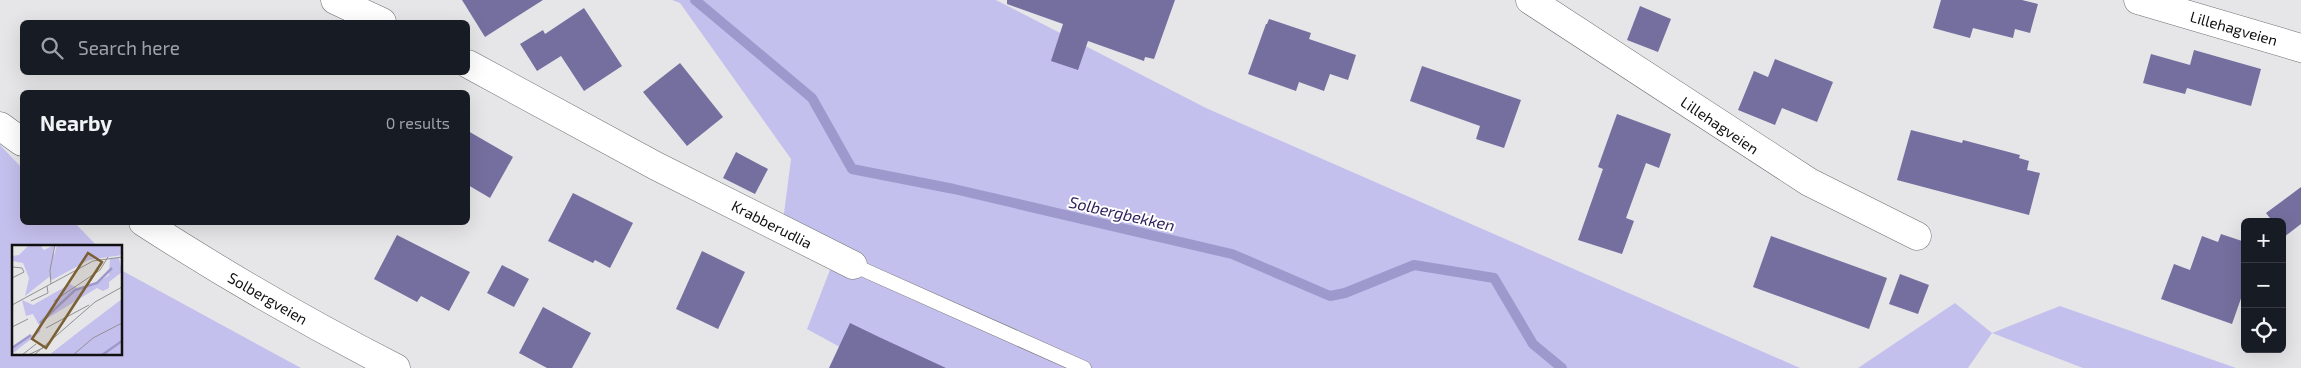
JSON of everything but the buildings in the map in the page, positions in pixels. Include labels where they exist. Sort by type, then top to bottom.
[{"type":"street","points":[[335,0],[378,20]]},
{"type":"street","name":"Lillehagveien","points":[[1530,0],[1809,182],[1917,236]]},
{"type":"street","name":"Lillehagveien","points":[[2138,0],[2301,48]]},
{"type":"street","name":"Krabberudlia","points":[[470,65],[656,166],[853,266]]},
{"type":"street","points":[[0,126],[20,141]]},
{"type":"street","name":"Solbergveien","points":[[148,225],[199,258],[321,329],[396,368]]},
{"type":"lane","name":"Krabberudlia","points":[[853,266],[1084,368]]},
{"type":"shaded area","points":[[672,0],[996,0],[1206,108],[1800,368],[878,368],[807,329],[835,257],[783,221],[791,159],[680,3]]},
{"type":"shaded area","points":[[0,145],[20,166],[20,225],[77,225],[96,245],[12,245],[12,356],[122,356],[122,271],[301,368],[0,368]]},
{"type":"shaded area","points":[[1955,303],[1992,333],[1968,368],[1858,368]]},
{"type":"shaded area","points":[[2060,306],[2236,368],[2083,368],[1992,333]]},
{"type":"waterway","name":"Solbergbekken","points":[[695,0],[812,98],[852,169],[954,189],[1232,254],[1330,296],[1345,293],[1414,265],[1494,278],[1533,344],[1562,368]]}]
